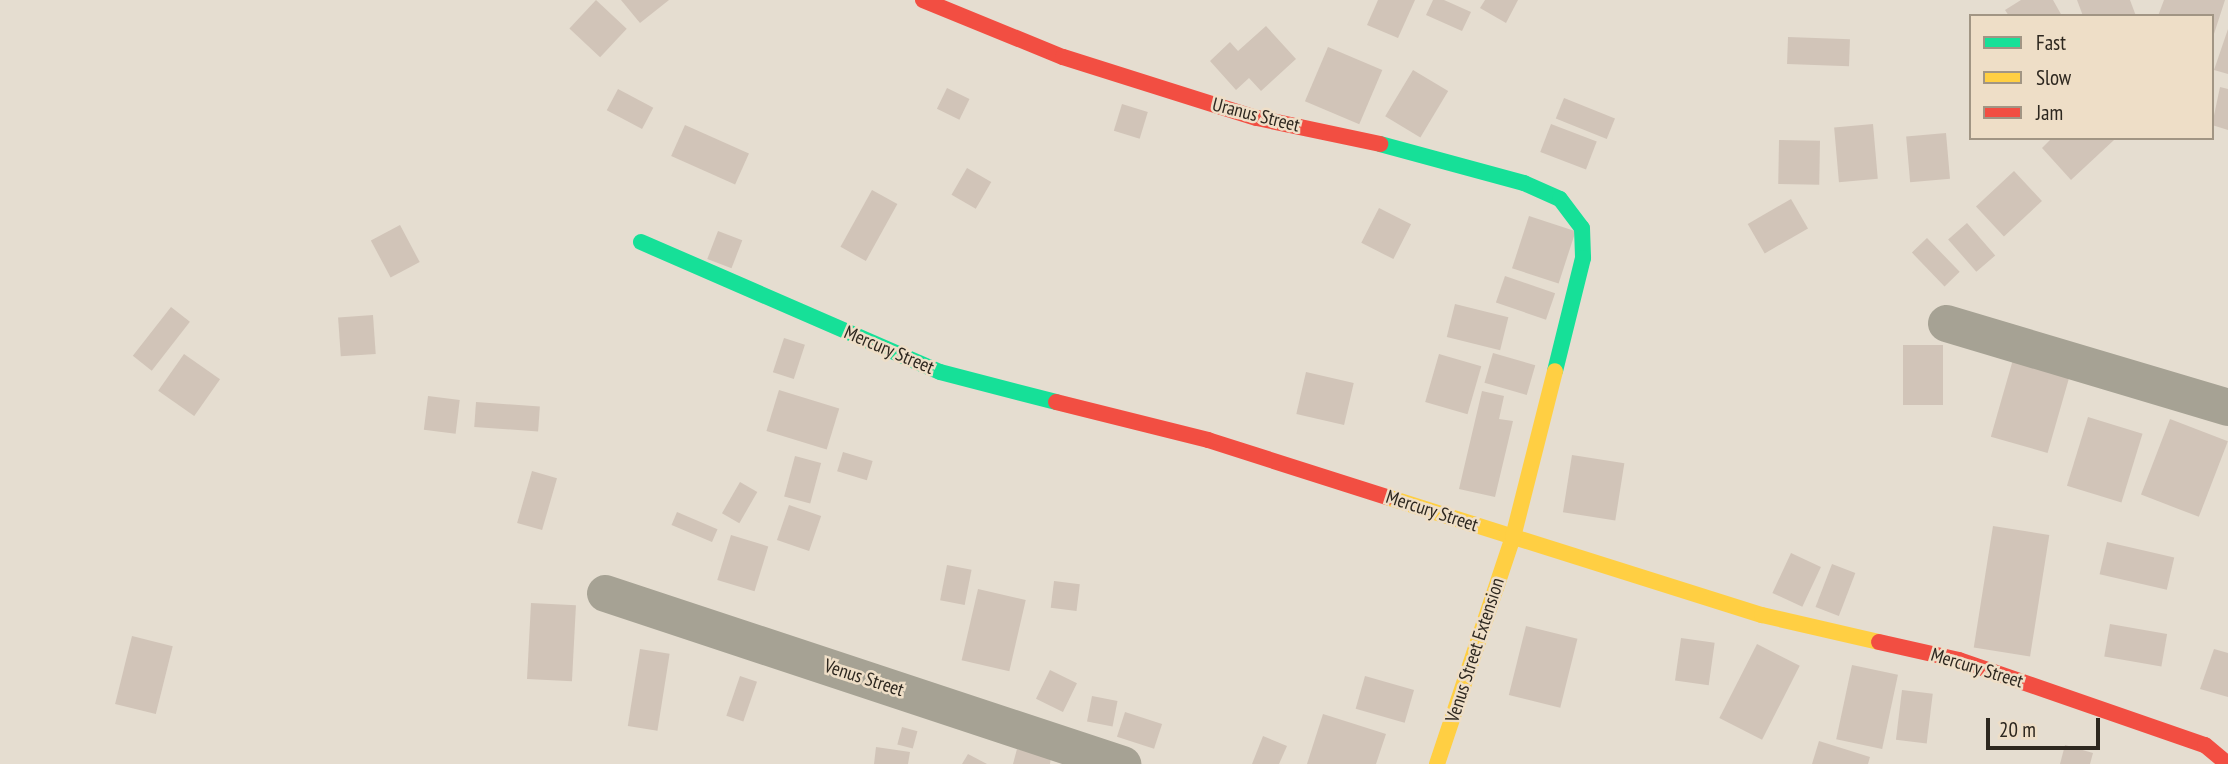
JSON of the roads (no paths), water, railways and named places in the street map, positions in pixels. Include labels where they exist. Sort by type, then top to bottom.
[{"type":"street","name":"Uranus Street","points":[[923,0],[1063,57],[1257,118],[1357,138],[1524,183],[1560,199],[1582,228]]},
{"type":"street","name":"Venus Street Extension","points":[[1437,764],[1513,537],[1583,258],[1582,228]]},
{"type":"street","name":"Mercury Street","points":[[641,242],[940,372],[1208,440],[1762,615],[1959,660],[2205,744],[2228,764]]},
{"type":"street","points":[[1946,323],[2228,407]]},
{"type":"street","name":"Venus Street","points":[[605,593],[1122,764]]}]
